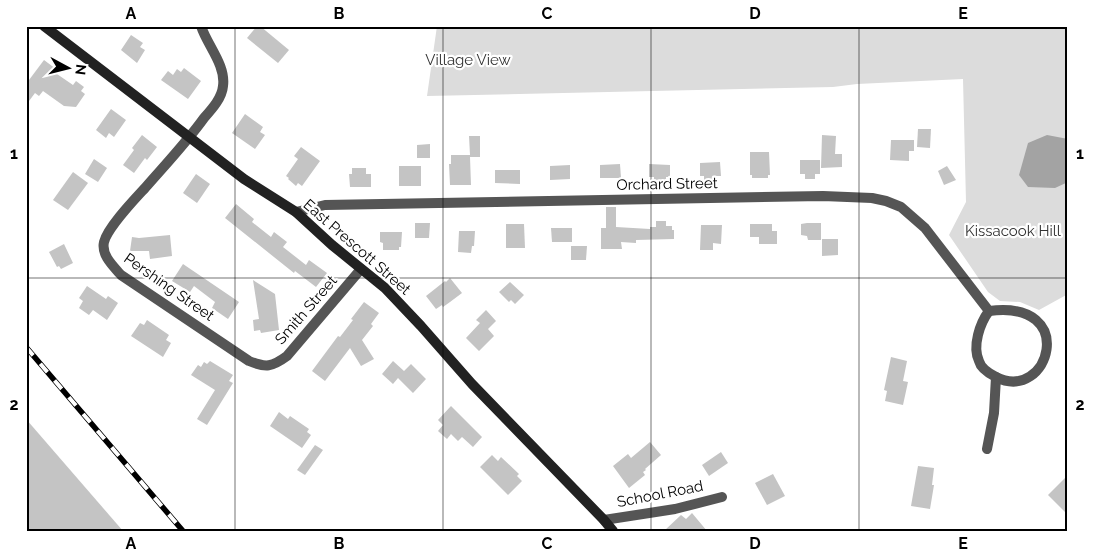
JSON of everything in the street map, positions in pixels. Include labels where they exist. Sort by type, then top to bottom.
[{"type":"main road","name":"East Prescott Street","points":[[44,26],[244,179],[296,212],[391,294],[472,384],[613,531]]},
{"type":"street","name":"Pershing Street","points":[[201,26],[223,76],[223,87],[217,102],[190,138],[119,217],[104,242],[104,252],[121,275],[250,361],[262,366],[270,365]]},
{"type":"street","name":"Orchard Street","points":[[296,212],[325,205],[823,196],[872,198],[901,207],[925,228],[989,311]]},
{"type":"street","name":"Smith Street","points":[[270,365],[276,364],[296,346],[361,269]]},
{"type":"street","points":[[1006,309],[1027,314],[1042,325],[1047,339],[1046,356],[1039,369],[1028,378],[1017,382],[1001,380],[989,374],[978,362],[977,345],[984,318],[989,311],[1006,309]]},
{"type":"street","points":[[987,449],[994,412],[996,378]]},
{"type":"street","name":"School Road","points":[[604,520],[674,509],[722,497]]},
{"type":"green space","name":"Village View","points":[[437,26],[1068,26],[1068,294],[1039,310],[1020,302],[1000,301],[988,292],[949,235],[966,202],[963,79],[857,84],[833,87],[427,96]]},
{"type":"shaded area","points":[[1047,135],[1068,139],[1068,182],[1055,188],[1028,187],[1019,175],[1028,143]]},
{"type":"building","points":[[257,26],[260,26],[289,50],[278,63],[247,38]]},
{"type":"building","points":[[131,35],[143,43],[140,47],[145,50],[137,63],[121,50]]},
{"type":"building","points":[[44,60],[56,69],[54,72],[73,85],[76,81],[84,87],[81,91],[85,94],[76,107],[64,106],[43,91],[39,96],[35,93],[26,105],[26,84]]},
{"type":"building","points":[[184,68],[201,81],[188,99],[161,80],[168,71],[173,75],[177,69],[181,72]]},
{"type":"building","points":[[111,109],[126,120],[114,137],[109,133],[106,138],[96,130]]},
{"type":"building","points":[[245,114],[263,127],[260,132],[265,135],[255,149],[232,133]]},
{"type":"building","points":[[918,129],[931,129],[930,148],[917,147]]},
{"type":"building","points":[[142,135],[157,147],[147,160],[145,158],[134,173],[123,165]]},
{"type":"building","points":[[822,135],[836,136],[835,154],[842,154],[842,167],[821,168]]},
{"type":"building","points":[[469,136],[480,136],[480,157],[470,157],[471,185],[450,185],[449,164],[451,164],[451,155],[470,155]]},
{"type":"building","points":[[891,140],[914,140],[914,151],[909,151],[909,161],[890,160]]},
{"type":"building","points":[[430,144],[430,158],[417,158],[417,145]]},
{"type":"building","points":[[301,147],[320,161],[302,186],[298,183],[296,186],[286,176],[298,159],[294,156]]},
{"type":"building","points":[[750,152],[769,152],[770,175],[768,175],[768,178],[752,178],[752,175],[750,175]]},
{"type":"building","points":[[94,159],[107,168],[98,182],[85,174]]},
{"type":"building","points":[[800,160],[820,160],[820,174],[815,174],[815,179],[805,179],[805,174],[800,174]]},
{"type":"building","points":[[720,162],[721,176],[715,176],[716,180],[704,180],[704,176],[700,176],[700,163]]},
{"type":"building","points":[[620,164],[621,178],[600,178],[600,165]]},
{"type":"building","points":[[649,164],[670,165],[670,177],[666,177],[666,180],[654,180],[654,177],[649,177]]},
{"type":"building","points":[[570,165],[570,179],[550,180],[550,166]]},
{"type":"building","points":[[399,166],[421,166],[421,186],[399,186]]},
{"type":"building","points":[[947,166],[956,180],[944,185],[938,171]]},
{"type":"building","points":[[352,168],[366,168],[366,174],[371,174],[371,187],[350,187],[349,174],[352,174]]},
{"type":"building","points":[[495,170],[520,170],[520,184],[495,183]]},
{"type":"building","points":[[73,172],[88,183],[68,210],[53,200]]},
{"type":"building","points":[[196,174],[210,184],[197,203],[183,193]]},
{"type":"building","points":[[236,204],[254,219],[252,222],[271,237],[274,232],[287,242],[283,247],[306,265],[309,260],[327,273],[316,287],[295,271],[294,273],[225,218]]},
{"type":"building","points":[[606,207],[616,207],[616,227],[650,229],[650,227],[656,227],[656,221],[666,221],[666,226],[672,226],[672,230],[674,230],[674,239],[636,240],[636,243],[621,242],[622,249],[601,249],[601,228],[606,228]]},
{"type":"building","points":[[415,223],[430,223],[429,238],[415,238]]},
{"type":"building","points":[[821,223],[821,240],[808,240],[807,236],[801,235],[801,224]]},
{"type":"building","points":[[506,224],[524,224],[525,248],[506,248]]},
{"type":"building","points":[[750,224],[772,224],[772,231],[777,231],[777,244],[759,244],[759,237],[750,237]]},
{"type":"building","points":[[701,225],[722,225],[721,244],[713,243],[713,250],[700,250]]},
{"type":"building","points":[[551,228],[572,228],[572,242],[552,242]]},
{"type":"building","points":[[459,231],[475,231],[474,246],[472,246],[471,253],[458,252]]},
{"type":"building","points":[[380,232],[402,232],[399,250],[383,250],[383,243],[380,242]]},
{"type":"building","points":[[170,235],[172,256],[150,259],[149,251],[130,251],[132,237]]},
{"type":"building","points":[[822,239],[838,239],[838,255],[822,256]]},
{"type":"building","points":[[64,244],[73,263],[61,269],[59,266],[57,267],[49,252]]},
{"type":"building","points":[[571,246],[587,246],[586,260],[571,260]]},
{"type":"building","points":[[183,264],[239,302],[228,319],[212,308],[215,302],[194,286],[190,292],[172,281]]},
{"type":"building","points":[[450,278],[462,293],[443,307],[442,305],[436,309],[426,296]]},
{"type":"building","points":[[253,280],[275,294],[279,330],[261,333],[260,330],[254,331],[253,320],[259,319]]},
{"type":"building","points":[[510,282],[524,295],[515,304],[511,300],[509,302],[499,292]]},
{"type":"building","points":[[87,286],[106,299],[108,296],[118,303],[107,320],[93,310],[89,315],[79,308],[83,301],[79,298]]},
{"type":"building","points":[[364,302],[379,313],[371,324],[373,326],[362,340],[374,359],[361,366],[350,348],[325,381],[312,371],[338,336],[340,337],[353,320],[351,319]]},
{"type":"building","points":[[486,310],[496,321],[488,329],[494,336],[479,351],[466,338],[480,323],[476,320]]},
{"type":"building","points":[[147,320],[169,335],[166,340],[171,343],[163,357],[131,336],[140,323],[144,325]]},
{"type":"building","points":[[891,357],[907,361],[903,381],[908,382],[903,405],[885,401],[887,391],[884,390]]},
{"type":"building","points":[[210,361],[233,375],[229,381],[233,383],[207,425],[197,419],[215,390],[191,375],[198,365],[201,367],[204,362],[207,364]]},
{"type":"building","points":[[393,361],[404,371],[411,364],[426,379],[413,393],[398,378],[393,384],[382,374]]},
{"type":"building","points":[[451,406],[482,437],[473,447],[462,437],[458,441],[451,434],[447,439],[438,431],[443,425],[438,420]]},
{"type":"building","points":[[279,412],[288,419],[290,416],[309,429],[307,432],[311,435],[302,448],[270,426]]},
{"type":"building","points":[[26,419],[123,531],[26,531]]},
{"type":"building","points":[[650,442],[661,455],[645,469],[643,472],[645,475],[629,488],[613,466],[628,454],[631,458]]},
{"type":"building","points":[[315,445],[323,450],[305,475],[297,470]]},
{"type":"building","points":[[721,452],[728,463],[709,476],[702,465]]},
{"type":"building","points":[[492,455],[498,461],[501,457],[519,474],[517,476],[522,481],[508,495],[480,467]]},
{"type":"building","points":[[918,466],[934,468],[932,485],[934,485],[930,509],[911,506]]},
{"type":"building","points":[[773,474],[785,496],[767,505],[755,483]]},
{"type":"building","points":[[1068,475],[1068,515],[1048,495]]},
{"type":"building","points":[[692,513],[707,531],[664,531],[681,515],[686,519]]},
{"type":"railway","points":[[26,347],[183,531]]},
{"type":"park label","name":"Kissacook Hill","points":[[1013,231]]}]
